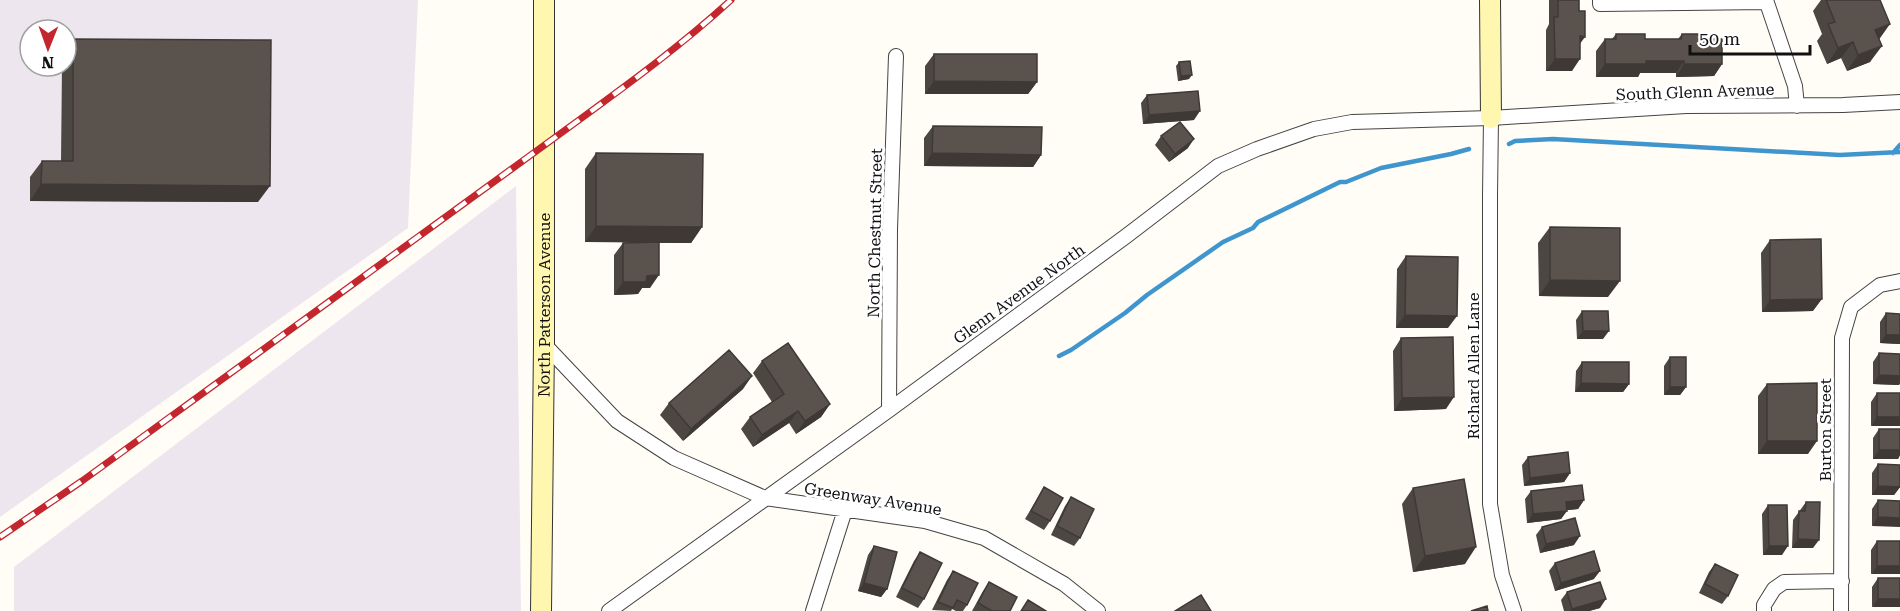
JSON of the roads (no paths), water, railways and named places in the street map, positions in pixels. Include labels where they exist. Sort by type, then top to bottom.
[{"type":"main road","name":"North Patterson Avenue","points":[[541,611],[544,0]]},
{"type":"main road","points":[[1490,0],[1491,118]]},
{"type":"street","points":[[1600,0],[1600,4],[1766,1],[1795,86],[1797,106]]},
{"type":"street","name":"North Chestnut Street","points":[[889,410],[890,229],[896,56]]},
{"type":"street","name":"South Glenn Avenue","points":[[1491,118],[1686,106],[1797,106],[1900,102]]},
{"type":"street","name":"Glenn Avenue North","points":[[609,611],[889,410],[1218,166],[1288,137],[1342,123],[1491,118]]},
{"type":"street","name":"Richard Allen Lane","points":[[1491,118],[1490,504],[1502,575],[1514,611]]},
{"type":"street","name":"Burton Street","points":[[1841,611],[1842,338],[1851,307],[1880,285],[1900,281]]},
{"type":"street","name":"Greenway Avenue","points":[[544,344],[617,421],[674,458],[765,498],[925,521],[984,538],[1064,584],[1098,611]]},
{"type":"street","points":[[813,611],[845,510]]},
{"type":"street","points":[[1764,611],[1764,605],[1774,589],[1784,582],[1842,581]]},
{"type":"waterway","points":[[1509,144],[1515,141],[1553,139],[1840,155],[1900,152]]},
{"type":"waterway","points":[[1893,153],[1900,145]]},
{"type":"waterway","points":[[1059,356],[1125,313],[1223,242],[1253,228],[1258,222],[1340,182],[1346,182],[1381,168],[1469,149]]},
{"type":"railway","points":[[0,537],[82,481],[598,106],[676,47],[731,0]]}]
